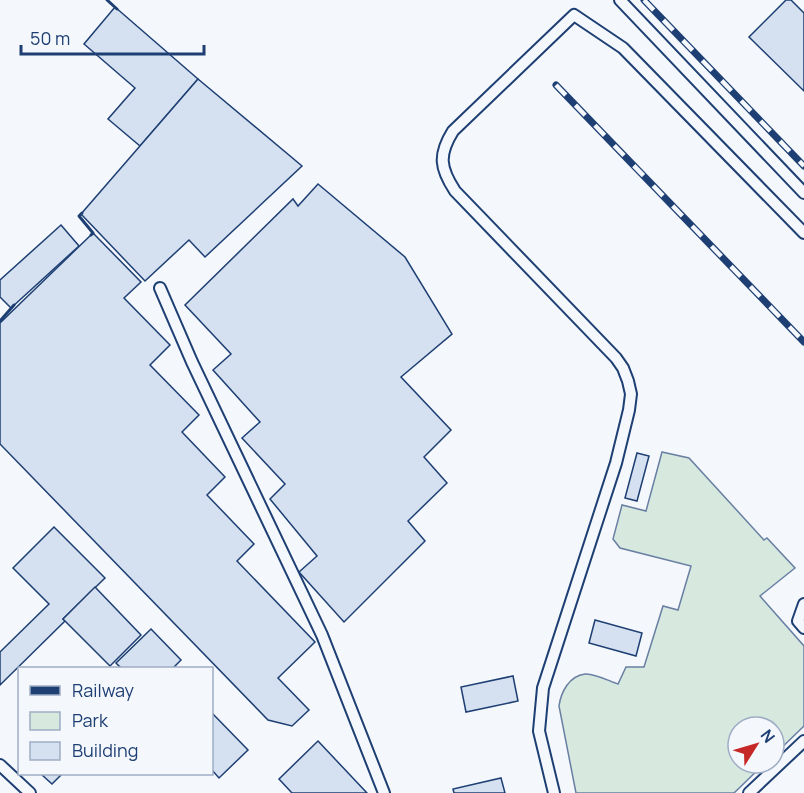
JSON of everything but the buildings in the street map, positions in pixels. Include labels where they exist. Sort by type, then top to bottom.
[{"type":"lane","points":[[620,0],[804,193]]},
{"type":"lane","points":[[554,793],[539,731],[543,688],[616,463],[631,394],[624,368],[616,358],[455,191],[445,177],[442,161],[444,145],[453,131],[574,15],[623,48],[804,232]]},
{"type":"lane","points":[[160,288],[192,362],[322,635],[384,793]]},
{"type":"lane","points":[[804,604],[798,621],[804,628]]},
{"type":"lane","points":[[749,793],[804,741]]},
{"type":"lane","points":[[0,765],[30,793]]},
{"type":"green space","points":[[662,452],[689,458],[764,540],[767,538],[795,568],[760,596],[804,646],[804,726],[786,743],[786,715],[726,715],[726,775],[753,775],[734,793],[576,793],[559,706],[564,690],[570,681],[579,675],[593,675],[618,684],[626,667],[644,667],[663,606],[678,610],[691,566],[620,548],[613,539],[622,505],[646,511]]},
{"type":"railway","points":[[644,0],[804,166]]},
{"type":"railway","points":[[556,85],[804,342]]},
{"type":"wall","points":[[107,0],[117,9]]},
{"type":"wall","points":[[82,213],[79,216],[93,233],[91,235]]},
{"type":"wall","points":[[0,321],[14,305]]}]
